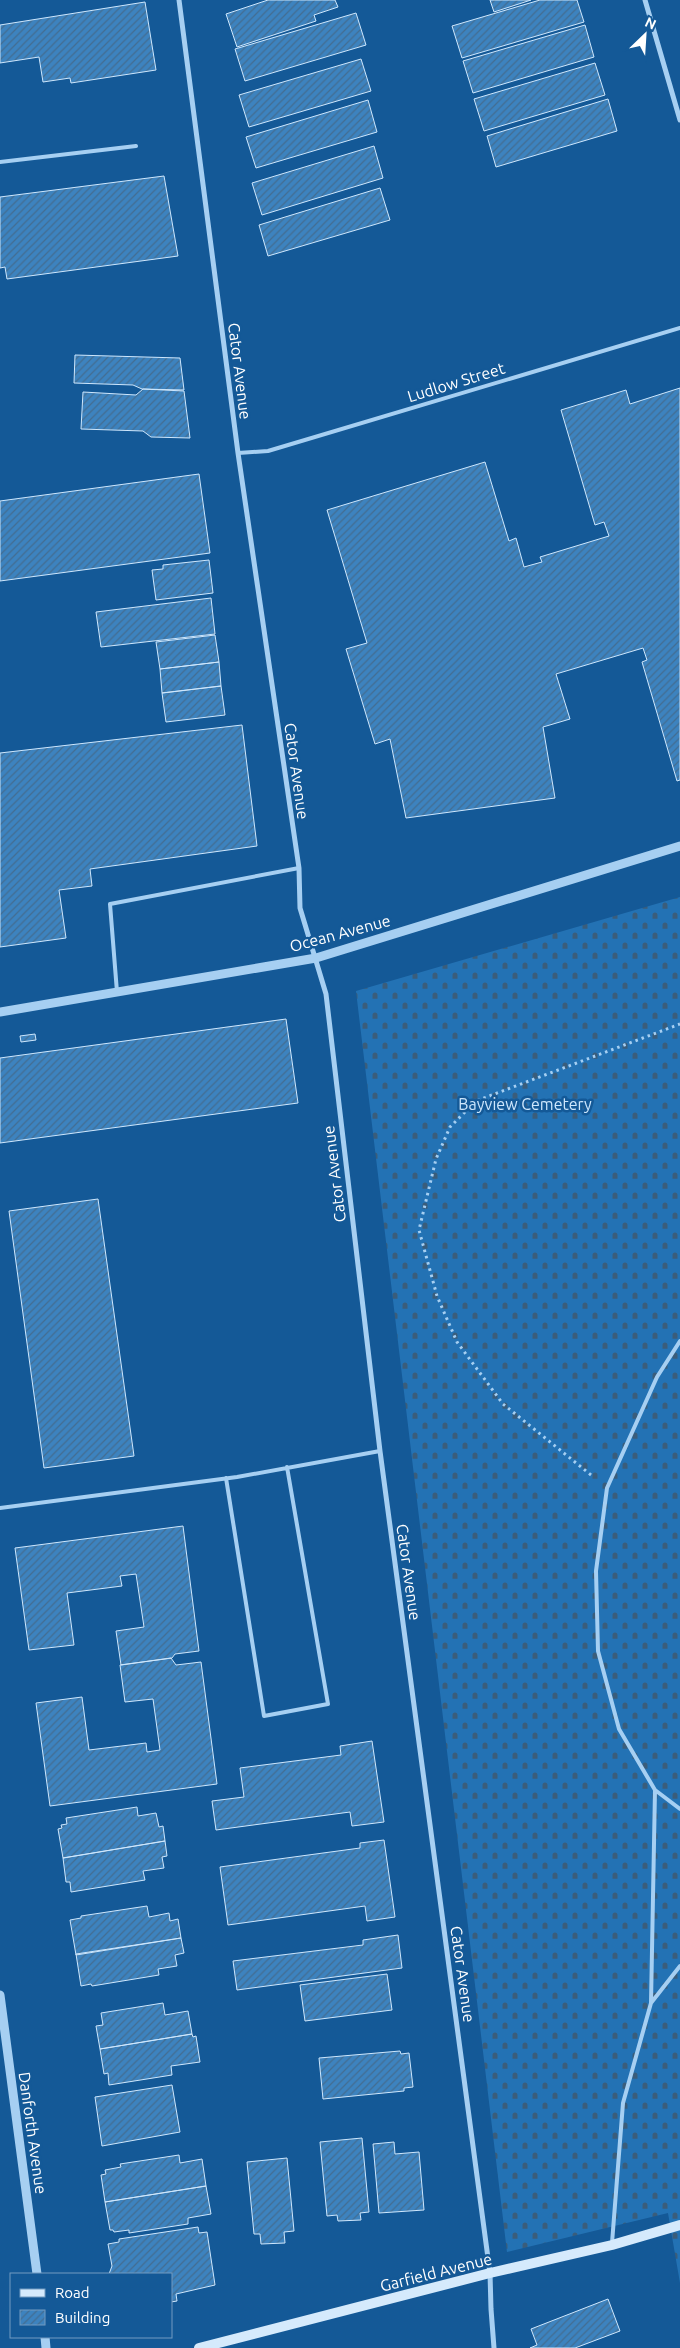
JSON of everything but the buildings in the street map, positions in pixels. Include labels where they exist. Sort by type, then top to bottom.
[{"type":"main road","name":"Garfield Avenue","points":[[199,2348],[490,2273],[612,2245],[680,2225]]},
{"type":"street","name":"Cator Avenue","points":[[179,0],[238,453],[299,868],[300,908],[326,994],[380,1452],[490,2273],[490,2309],[494,2348]]},
{"type":"street","points":[[645,0],[680,120]]},
{"type":"street","name":"Ocean Avenue","points":[[0,1012],[316,958],[680,846]]},
{"type":"street","name":"Danforth Avenue","points":[[0,1995],[37,2273]]},
{"type":"lane","points":[[0,162],[136,146]]},
{"type":"lane","name":"Ludlow Street","points":[[238,453],[268,451],[680,328]]},
{"type":"lane","points":[[117,992],[110,904],[299,868]]},
{"type":"lane","points":[[680,1341],[657,1377],[607,1488],[596,1571],[598,1651],[619,1729],[655,1790],[680,1810]]},
{"type":"lane","points":[[0,1508],[226,1478],[380,1452]]},
{"type":"lane","points":[[226,1478],[264,1716],[328,1704],[287,1467]]},
{"type":"lane","points":[[612,2245],[623,2103],[651,2003],[655,1790]]},
{"type":"lane","points":[[651,2003],[680,1966]]},
{"type":"path","points":[[607,1488],[503,1404],[457,1342],[437,1296],[419,1230],[436,1159],[450,1126],[476,1100],[680,1024]]},
{"type":"green space","name":"Bayview Cemetery","points":[[680,897],[680,2283],[668,2213],[507,2252],[356,991]]}]
